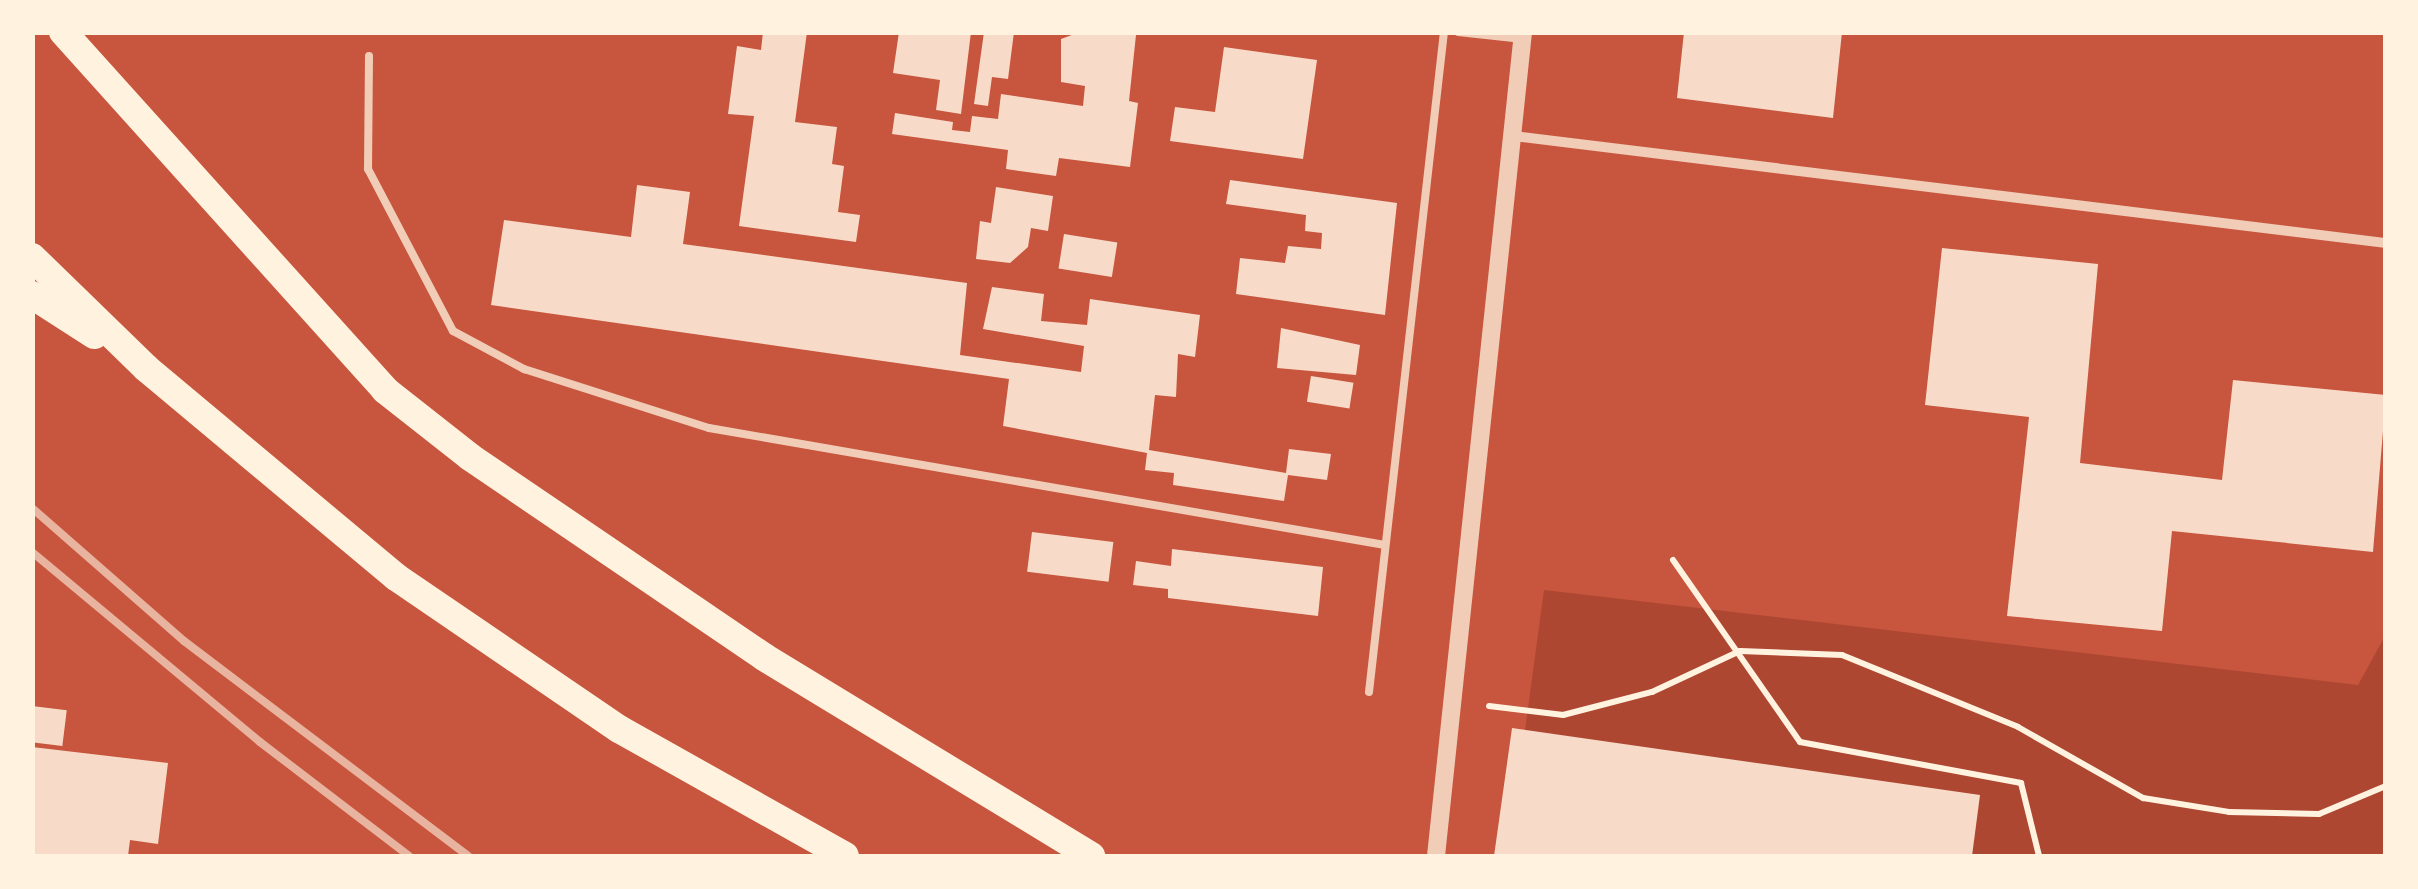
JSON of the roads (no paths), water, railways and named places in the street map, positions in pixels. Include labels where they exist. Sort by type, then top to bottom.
[{"type":"highway","points":[[63,32],[385,390],[470,458],[764,657],[1091,856]]},
{"type":"highway","points":[[32,257],[146,368],[396,576],[618,729],[845,856]]},
{"type":"highway","points":[[32,296],[146,368]]},
{"type":"street","points":[[1436,856],[1523,36]]},
{"type":"street","points":[[1514,136],[2386,244]]},
{"type":"lane","points":[[1370,692],[1444,32]]},
{"type":"lane","points":[[1458,32],[1523,36]]},
{"type":"lane","points":[[369,56],[368,169],[452,330],[524,368],[709,428],[1385,545]]},
{"type":"railway","points":[[32,508],[184,641],[468,856]]},
{"type":"railway","points":[[32,552],[260,742],[409,856]]}]
